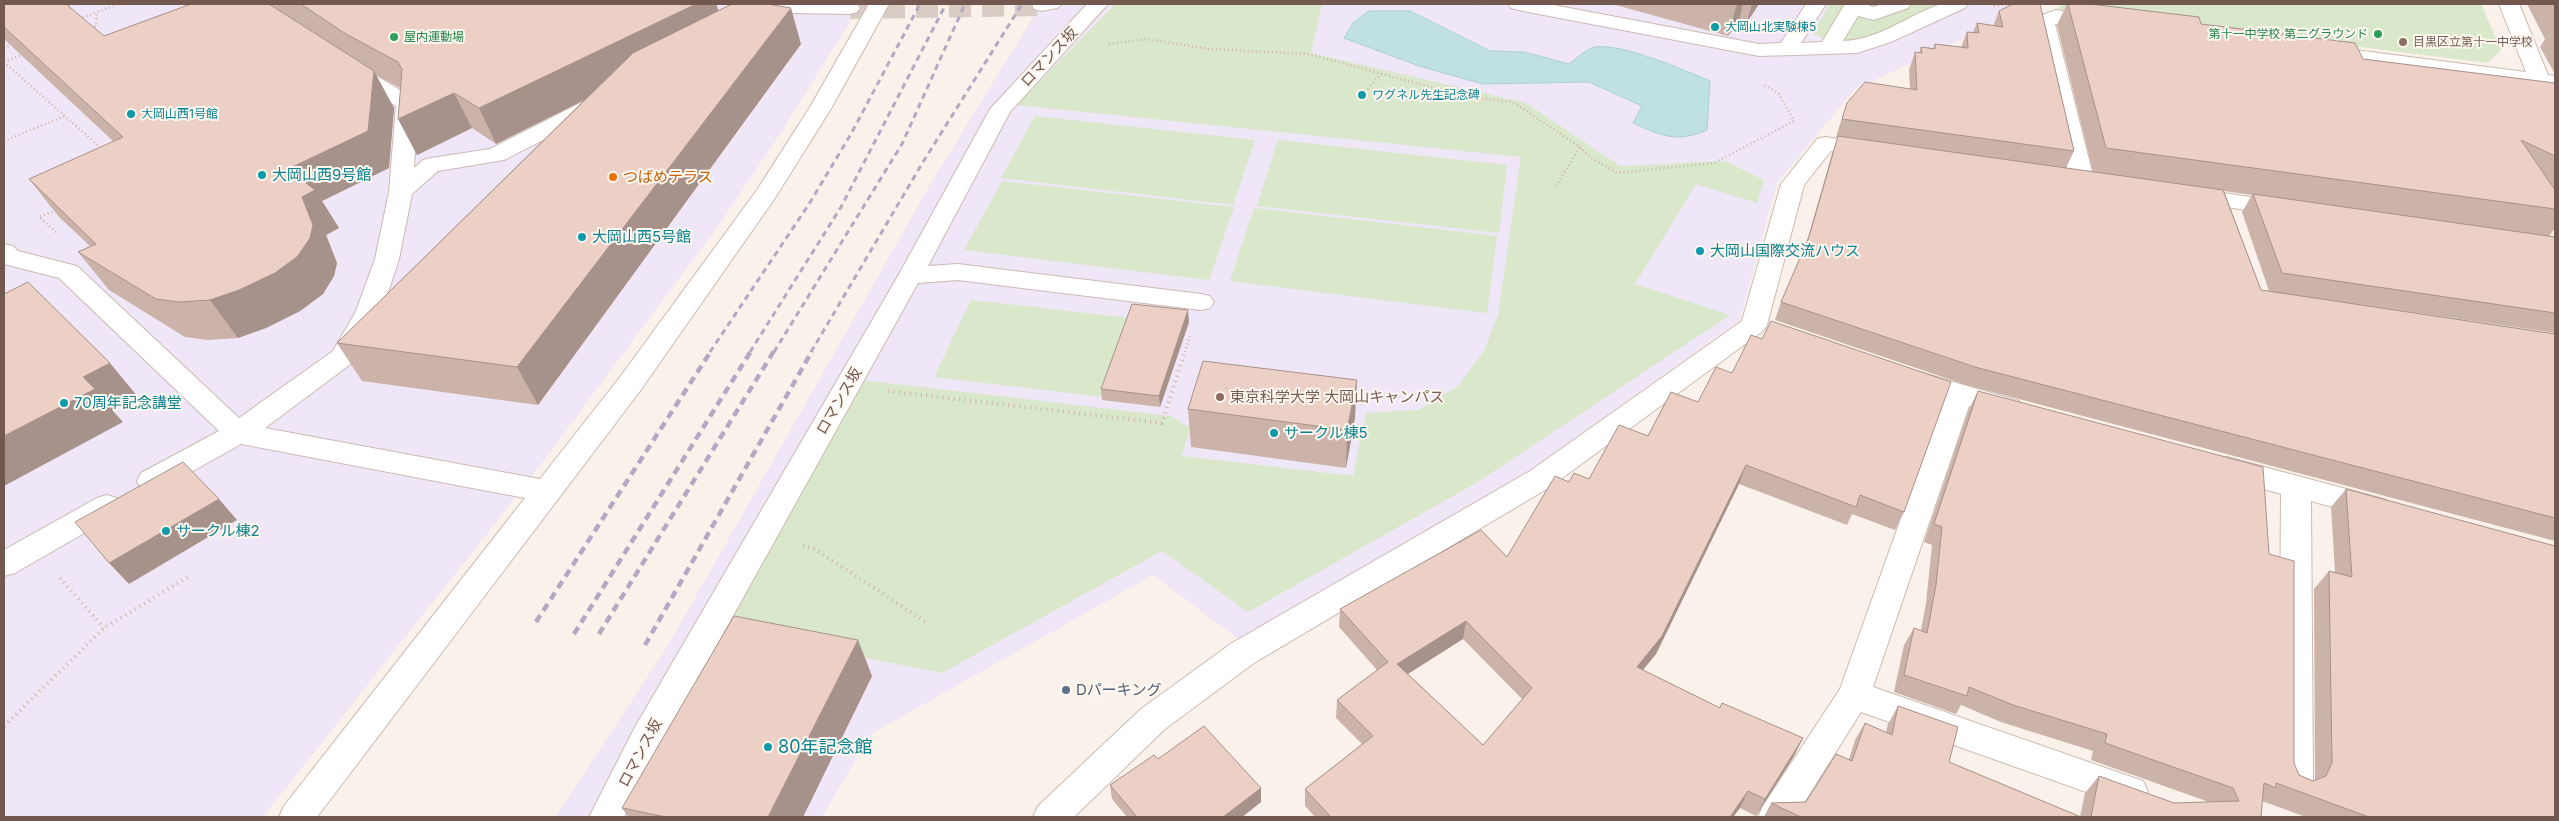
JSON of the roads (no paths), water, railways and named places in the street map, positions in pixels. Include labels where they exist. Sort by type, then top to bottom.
[{"type":"street","points":[[296,817],[630,384],[767,192],[821,107],[879,4]]},
{"type":"street","name":"ロマンス坂","points":[[606,817],[647,738],[910,276],[1001,109],[1098,4]]},
{"type":"street","points":[[1518,4],[1746,48],[1787,49],[1857,47],[1950,7]]},
{"type":"street","points":[[1787,49],[1813,8],[1874,14],[1901,4]]},
{"type":"street","points":[[1915,4],[1950,7]]},
{"type":"street","points":[[2510,4],[2548,81],[2555,117]]},
{"type":"street","points":[[736,34],[789,7],[850,8]]},
{"type":"street","points":[[1829,48],[1851,11]]},
{"type":"street","points":[[2082,180],[2044,21],[2056,16],[2116,24]]},
{"type":"street","points":[[2303,49],[2548,81]]},
{"type":"street","points":[[4,564],[238,433],[343,357],[369,311],[387,259],[401,192],[407,104],[334,57]]},
{"type":"street","points":[[401,192],[431,165],[496,155],[612,97]]},
{"type":"street","points":[[1050,817],[1153,719],[1243,653],[1540,479],[1754,325],[1792,184],[1825,144],[1892,153]]},
{"type":"street","points":[[2167,192],[2302,211]]},
{"type":"street","points":[[2224,200],[2233,228]]},
{"type":"street","points":[[4,252],[9,257],[68,272],[238,433],[546,491]]},
{"type":"street","points":[[910,276],[958,272],[1201,302]]},
{"type":"street","points":[[1754,325],[1782,334]]},
{"type":"street","points":[[1884,369],[1959,395],[2036,416]]},
{"type":"street","points":[[1775,817],[1854,695],[1959,395]]},
{"type":"street","points":[[2200,460],[2402,514]]},
{"type":"street","points":[[2296,487],[2296,780]]},
{"type":"street","points":[[1854,695],[2158,801]]},
{"type":"water","points":[[1369,11],[1410,11],[1490,51],[1524,52],[1569,64],[1595,47],[1621,49],[1653,58],[1710,81],[1707,130],[1678,137],[1652,131],[1633,123],[1642,106],[1589,82],[1483,84],[1419,66],[1344,38],[1353,23]]},
{"type":"tunnel","points":[[850,8],[1041,5]]},
{"type":"railway","points":[[710,352],[809,204],[851,134],[920,4]]},
{"type":"railway","points":[[750,352],[841,207],[946,4]]},
{"type":"railway","points":[[774,352],[902,144],[965,4]]},
{"type":"railway","points":[[811,352],[923,162],[1022,4]]},
{"type":"railway","points":[[536,622],[711,351]]},
{"type":"railway","points":[[574,634],[751,351]]},
{"type":"railway","points":[[599,634],[774,351]]},
{"type":"railway","points":[[645,645],[812,351]]},
{"type":"place","name":"大岡山北実験棟5","points":[[1715,27]]},
{"type":"place","name":"第十一中学校 第二グラウンド","points":[[2378,34]]},
{"type":"place","name":"屋内運動場","points":[[394,37]]},
{"type":"place","name":"目黒区立第十一中学校","points":[[2403,42]]},
{"type":"place","name":"ワグネル先生記念碑","points":[[1362,95]]},
{"type":"place","name":"大岡山西1号館","points":[[131,114]]},
{"type":"place","name":"大岡山西9号館","points":[[262,175]]},
{"type":"place","name":"つばめテラス","points":[[613,177]]},
{"type":"place","name":"大岡山西5号館","points":[[582,237]]},
{"type":"place","name":"大岡山国際交流ハウス","points":[[1700,251]]},
{"type":"place","name":"東京科学大学 大岡山キャンパス","points":[[1220,397]]},
{"type":"place","name":"70周年記念講堂","points":[[64,403]]},
{"type":"place","name":"サークル棟5","points":[[1274,433]]},
{"type":"place","name":"サークル棟2","points":[[166,531]]},
{"type":"place","name":"Dパーキング","points":[[1066,690]]},
{"type":"place","name":"80年記念館","points":[[768,747]]}]
